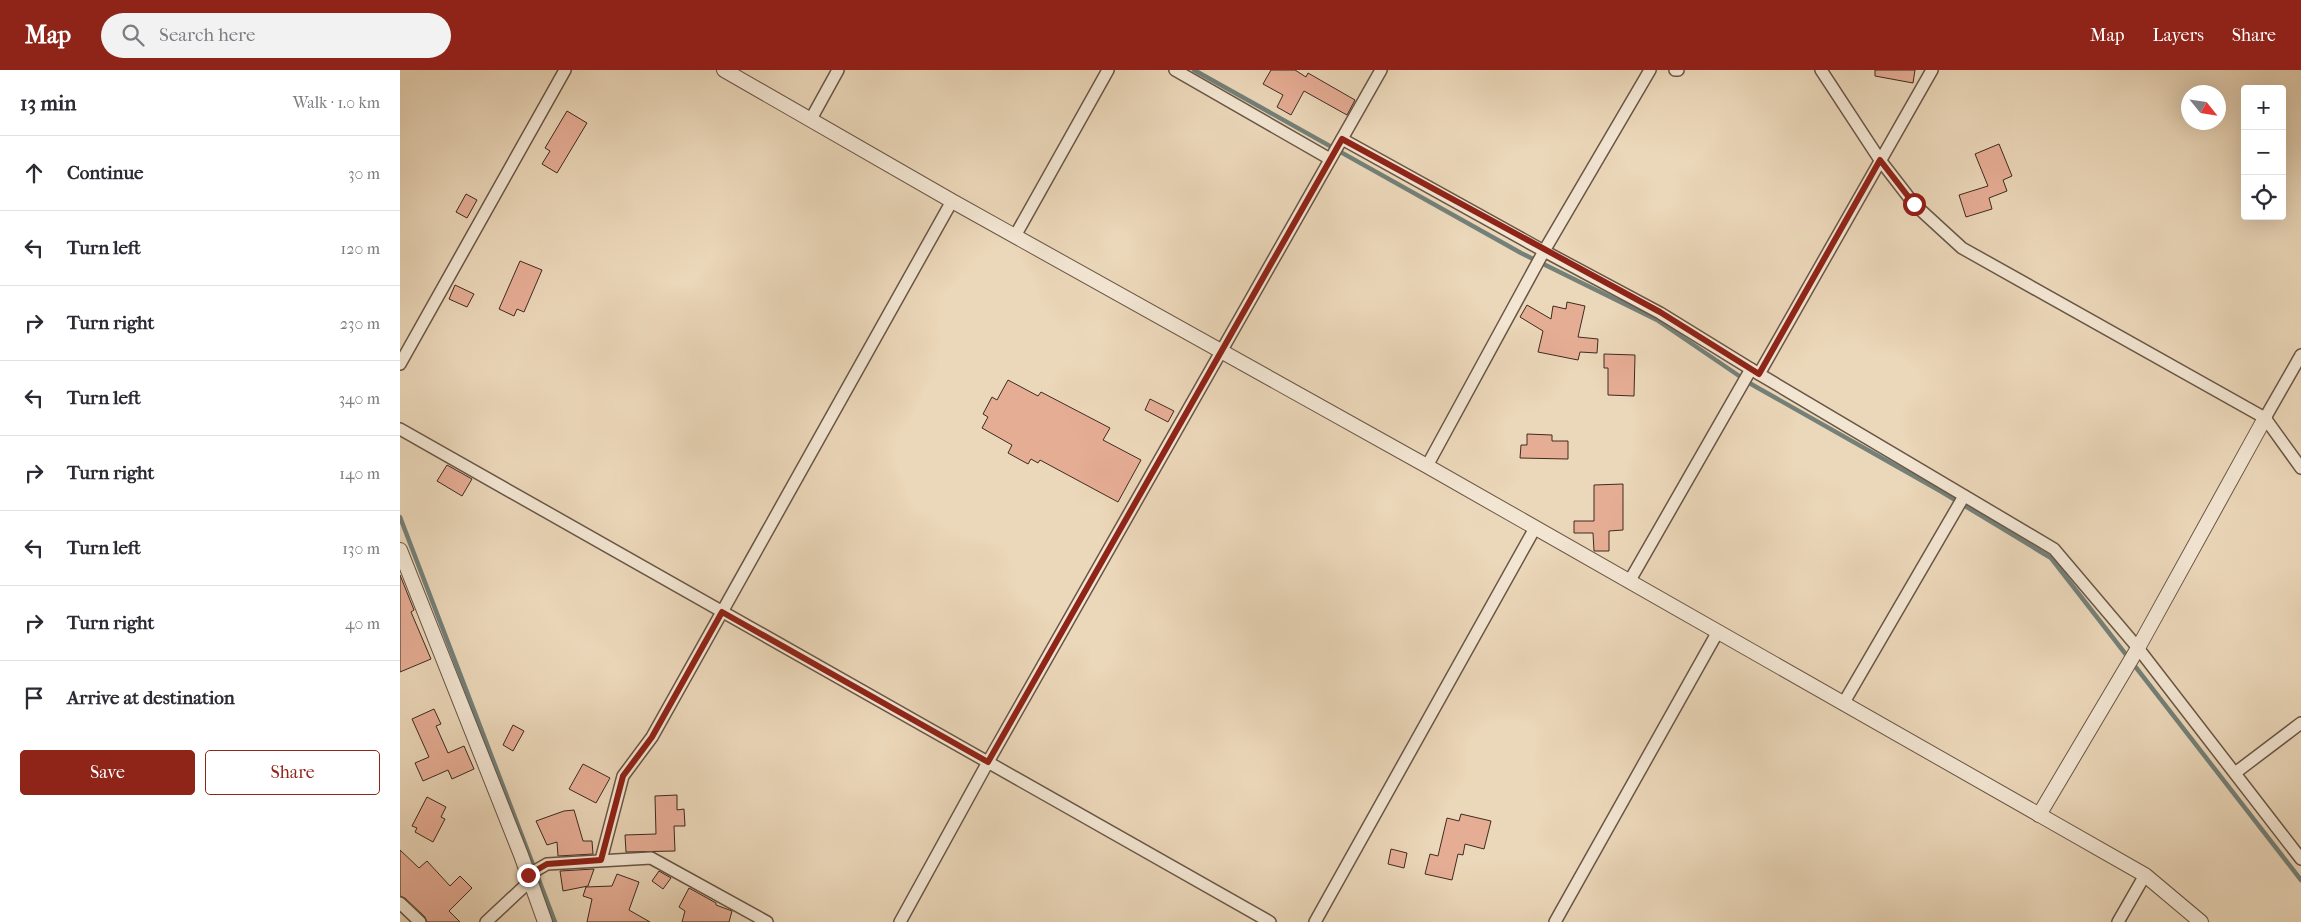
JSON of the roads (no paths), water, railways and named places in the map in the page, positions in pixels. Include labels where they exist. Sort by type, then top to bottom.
[{"type":"street","points":[[400,364],[565,70]]},
{"type":"street","points":[[724,70],[952,201],[1427,466],[2145,875],[2201,922]]},
{"type":"street","points":[[811,119],[838,70]]},
{"type":"street","points":[[1015,236],[1108,70]]},
{"type":"street","points":[[1175,70],[1330,159]]},
{"type":"street","points":[[900,922],[1220,351],[1381,70]]},
{"type":"street","points":[[1427,466],[1544,251],[1650,70]]},
{"type":"street","points":[[1821,70],[1880,160],[1914,204],[1962,248],[2266,418],[2301,468]]},
{"type":"street","points":[[1629,582],[1932,70]]},
{"type":"street","points":[[1342,139],[1544,251],[1660,312],[1755,372],[2054,549],[2138,648],[2301,859]]},
{"type":"street","points":[[601,860],[623,776],[652,737],[952,201]]},
{"type":"street","points":[[2039,815],[2138,648],[2301,355]]},
{"type":"street","points":[[400,429],[1270,922]]},
{"type":"street","points":[[1843,704],[1964,496]]},
{"type":"street","points":[[1314,922],[1535,528]]},
{"type":"street","points":[[400,550],[545,922]]},
{"type":"street","points":[[1555,922],[1716,635],[1720,634]]},
{"type":"street","points":[[2235,773],[2301,723]]},
{"type":"street","points":[[486,922],[529,878],[547,864],[651,858],[766,922]]},
{"type":"street","points":[[2118,922],[2145,875]]},
{"type":"street","points":[[400,903],[420,922]]},
{"type":"waterway","points":[[1194,70],[1521,253],[1657,320],[1751,384],[1942,492],[2051,558],[2301,880]]},
{"type":"waterway","points":[[400,517],[555,922]]}]
